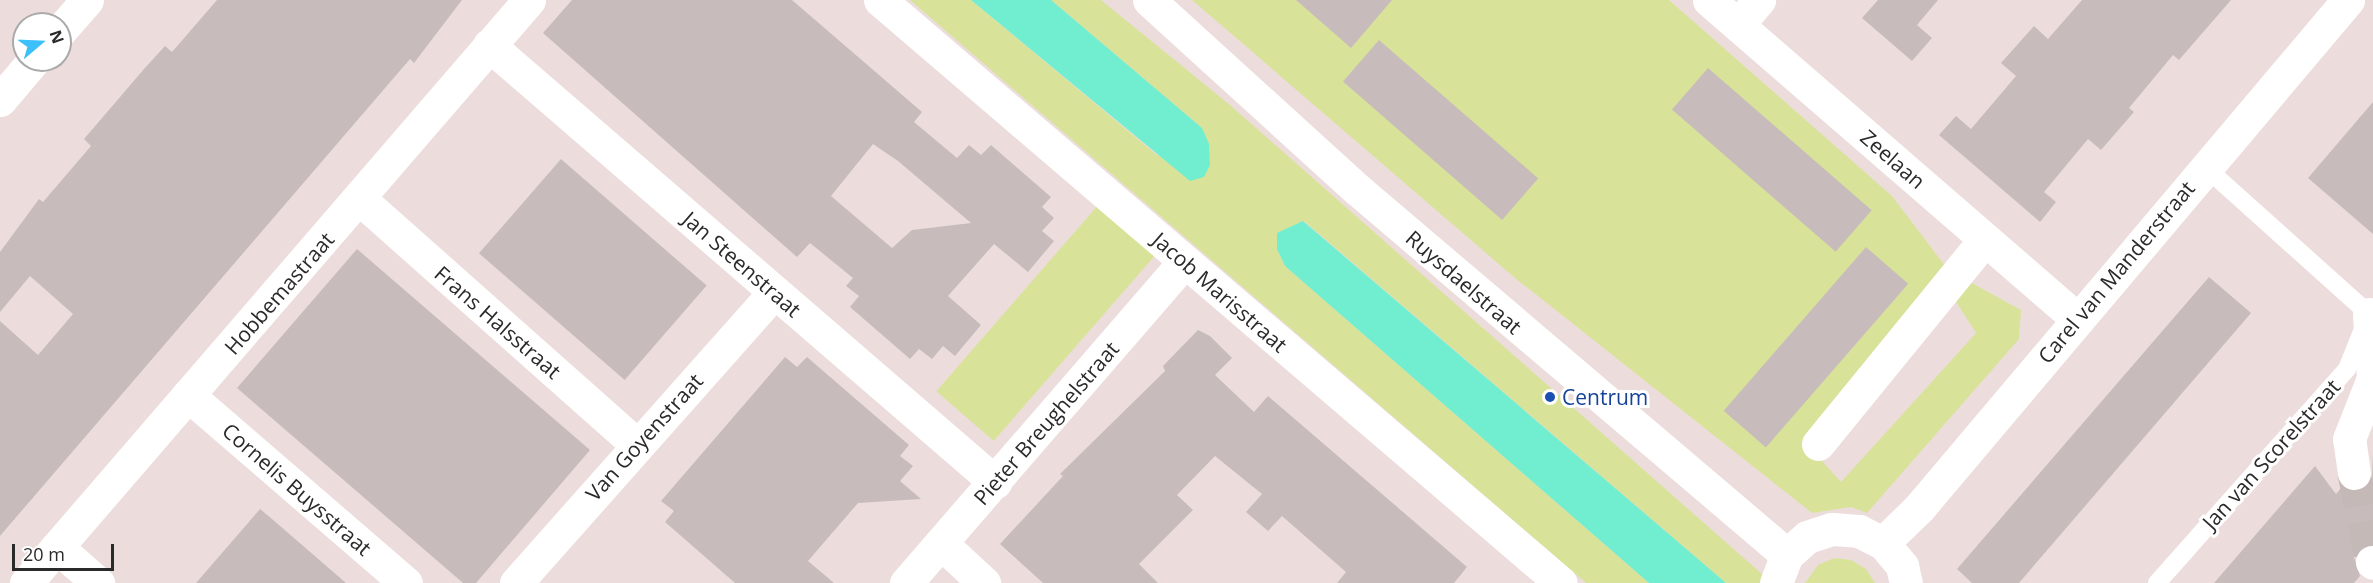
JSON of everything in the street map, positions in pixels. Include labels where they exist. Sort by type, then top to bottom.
[{"type":"street","points":[[72,17],[87,0]]},
{"type":"street","name":"Hobbemastraat","points":[[26,583],[360,200],[529,0]]},
{"type":"street","name":"Jacob Marisstraat","points":[[880,0],[1561,583]]},
{"type":"street","name":"Ruysdaelstraat","points":[[1149,0],[1781,569]]},
{"type":"street","name":"Zeelaan","points":[[1709,0],[2077,319]]},
{"type":"street","points":[[1738,25],[1759,0]]},
{"type":"street","name":"Carel van Manderstraat","points":[[1883,543],[1919,508],[2348,0]]},
{"type":"street","name":"Jan Steenstraat","points":[[489,45],[995,482]]},
{"type":"street","points":[[0,100],[24,72]]},
{"type":"street","name":"Frans Halsstraat","points":[[360,200],[636,444]]},
{"type":"street","points":[[1818,444],[1985,239]]},
{"type":"street","name":"Pieter Breughelstraat","points":[[906,583],[1184,262]]},
{"type":"street","name":"Van Goyenstraat","points":[[516,583],[636,444],[774,292]]},
{"type":"street","name":"Jan van Scorelstraat","points":[[2354,473],[2349,439],[2373,377],[2369,314]]},
{"type":"street","name":"Cornelis Buysstraat","points":[[188,395],[406,583]]},
{"type":"street","points":[[1781,569],[1807,537],[1832,529],[1859,531],[1883,543],[1902,566],[1906,583]]},
{"type":"street","points":[[942,543],[984,583]]},
{"type":"street","points":[[57,547],[98,583]]},
{"type":"lane","points":[[2205,167],[2369,314]]},
{"type":"lane","name":"Jan van Scorelstraat","points":[[2157,583],[2347,369],[2369,314]]},
{"type":"shaded area","points":[[910,0],[971,0],[1158,156],[1202,128],[1051,0],[1101,0],[1230,105],[1763,575],[1761,583],[1726,583],[1304,221],[1277,249],[1285,266],[1649,583],[1586,583]]},
{"type":"shaded area","points":[[971,0],[1051,0],[1202,128],[1209,144],[1210,165],[1204,177],[1190,181]]},
{"type":"shaded area","points":[[1192,0],[1669,0],[1892,196],[1946,267],[1804,441],[1841,482],[1976,333],[1956,302],[1970,282],[2021,310],[2019,339],[1867,513],[1851,507],[1812,513],[1515,278]]},
{"type":"shaded area","points":[[1099,204],[1156,254],[994,441],[936,391]]},
{"type":"shaded area","points":[[1303,221],[1726,583],[1649,583],[1285,266],[1277,249],[1277,233]]},
{"type":"shaded area","points":[[1834,558],[1851,560],[1866,569],[1875,583],[1805,583],[1818,565]]},
{"type":"building","points":[[217,0],[462,0],[414,63],[410,59],[0,536],[0,321],[38,355],[73,314],[30,276],[0,312],[0,252],[39,199],[43,202],[91,146],[84,139],[144,69],[165,46],[172,52]]},
{"type":"building","points":[[572,0],[792,0],[922,112],[914,122],[957,158],[969,145],[981,155],[991,145],[1051,197],[1042,207],[1054,218],[1042,231],[1054,241],[1028,272],[994,244],[948,296],[981,325],[955,356],[943,346],[932,359],[919,349],[910,359],[850,307],[859,296],[846,286],[853,278],[810,243],[797,257],[543,33]],"holes":[[[873,144],[898,161],[971,223],[912,230],[892,248],[831,196]]]},
{"type":"building","points":[[1296,0],[1392,0],[1351,48]]},
{"type":"building","points":[[1878,0],[1938,0],[1917,25],[1932,38],[1912,61],[1862,18]]},
{"type":"building","points":[[2082,0],[2231,0],[2179,60],[2173,55],[2129,108],[2134,112],[2101,150],[2088,139],[2044,192],[2056,202],[2040,222],[1939,135],[1956,116],[1971,129],[2016,76],[2001,63],[2034,26],[2048,39]]},
{"type":"building","points":[[1379,40],[1538,178],[1502,220],[1343,82]]},
{"type":"building","points":[[1708,68],[1872,210],[1836,252],[1672,110]]},
{"type":"building","points":[[2373,102],[2373,234],[2308,178]]},
{"type":"building","points":[[561,159],[707,286],[625,380],[479,253]]},
{"type":"building","points":[[1866,247],[1908,284],[1766,448],[1724,411]]},
{"type":"building","points":[[357,249],[590,450],[476,583],[463,583],[237,388]]},
{"type":"building","points":[[2209,277],[2251,313],[2019,583],[1972,583],[1957,569]]},
{"type":"building","points":[[1198,330],[1210,336],[1232,358],[1215,375],[1254,412],[1268,396],[1467,567],[1454,583],[1337,583],[1346,572],[1282,516],[1268,531],[1246,512],[1262,494],[1215,456],[1177,495],[1193,510],[1139,564],[1158,583],[1043,583],[1000,544],[1063,476],[1060,474],[1165,371],[1163,366]]},
{"type":"building","points":[[785,357],[797,367],[807,357],[909,445],[900,456],[913,466],[900,481],[921,499],[858,503],[808,561],[834,583],[735,583],[665,522],[674,511],[661,501]]},
{"type":"building","points":[[2373,451],[2373,544],[2359,548],[2354,557],[2360,576],[2354,583],[2214,583],[2315,466],[2336,494],[2342,487],[2357,491],[2372,479]]},
{"type":"building","points":[[260,509],[272,519],[346,583],[196,583]]},
{"type":"tunnel","points":[[2354,473],[2372,562]]},
{"type":"place","name":"Centrum","points":[[1550,397]]}]
